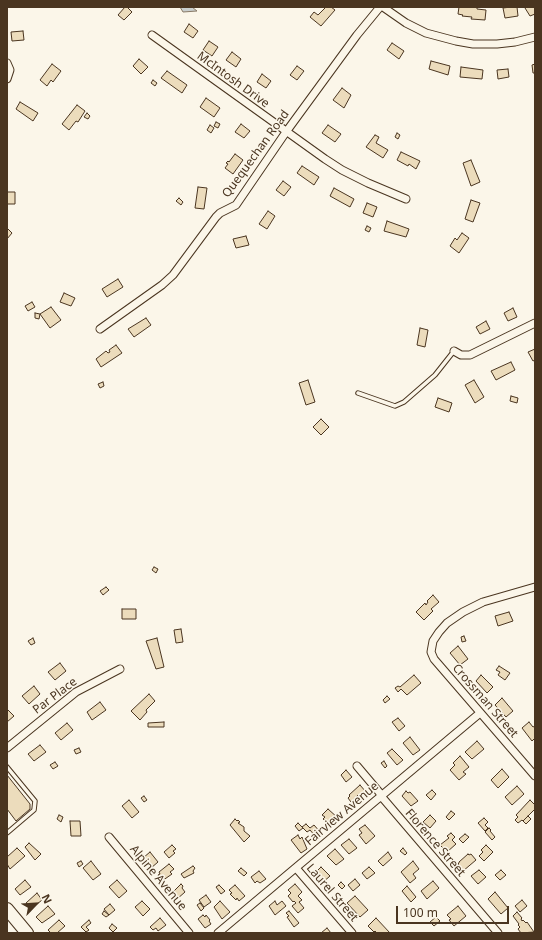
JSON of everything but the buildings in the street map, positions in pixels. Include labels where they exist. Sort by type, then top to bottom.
[{"type":"highway","points":[[7,909],[27,933]]},
{"type":"street","name":"Quequechan Road","points":[[100,329],[147,296],[173,275],[216,217],[220,213],[236,205],[286,132],[380,7]]},
{"type":"street","points":[[384,7],[406,23],[437,37],[456,41],[480,44],[497,44],[515,42],[535,37]]},
{"type":"street","name":"McIntosh Drive","points":[[152,35],[286,132],[342,170],[406,199]]},
{"type":"street","points":[[7,63],[10,70],[7,79]]},
{"type":"street","points":[[454,351],[461,355],[470,355],[535,323]]},
{"type":"street","name":"Crossman Street","points":[[535,586],[468,608],[452,619],[439,632],[433,641],[431,652],[434,659],[535,776]]},
{"type":"street","name":"Par Place","points":[[7,748],[76,692],[120,668]]},
{"type":"street","name":"Fairview Avenue","points":[[218,933],[480,713]]},
{"type":"street","name":"Florence Street","points":[[357,766],[498,933]]},
{"type":"street","name":"Alpine Avenue","points":[[109,837],[189,933]]},
{"type":"street","name":"Laurel Street","points":[[296,868],[352,933]]},
{"type":"lane","points":[[358,393],[395,406],[404,402],[435,376],[454,351]]},
{"type":"lane","points":[[7,767],[35,801],[34,810],[7,832]]},
{"type":"shaded area","points":[[180,7],[192,7],[197,11],[183,12]]}]
